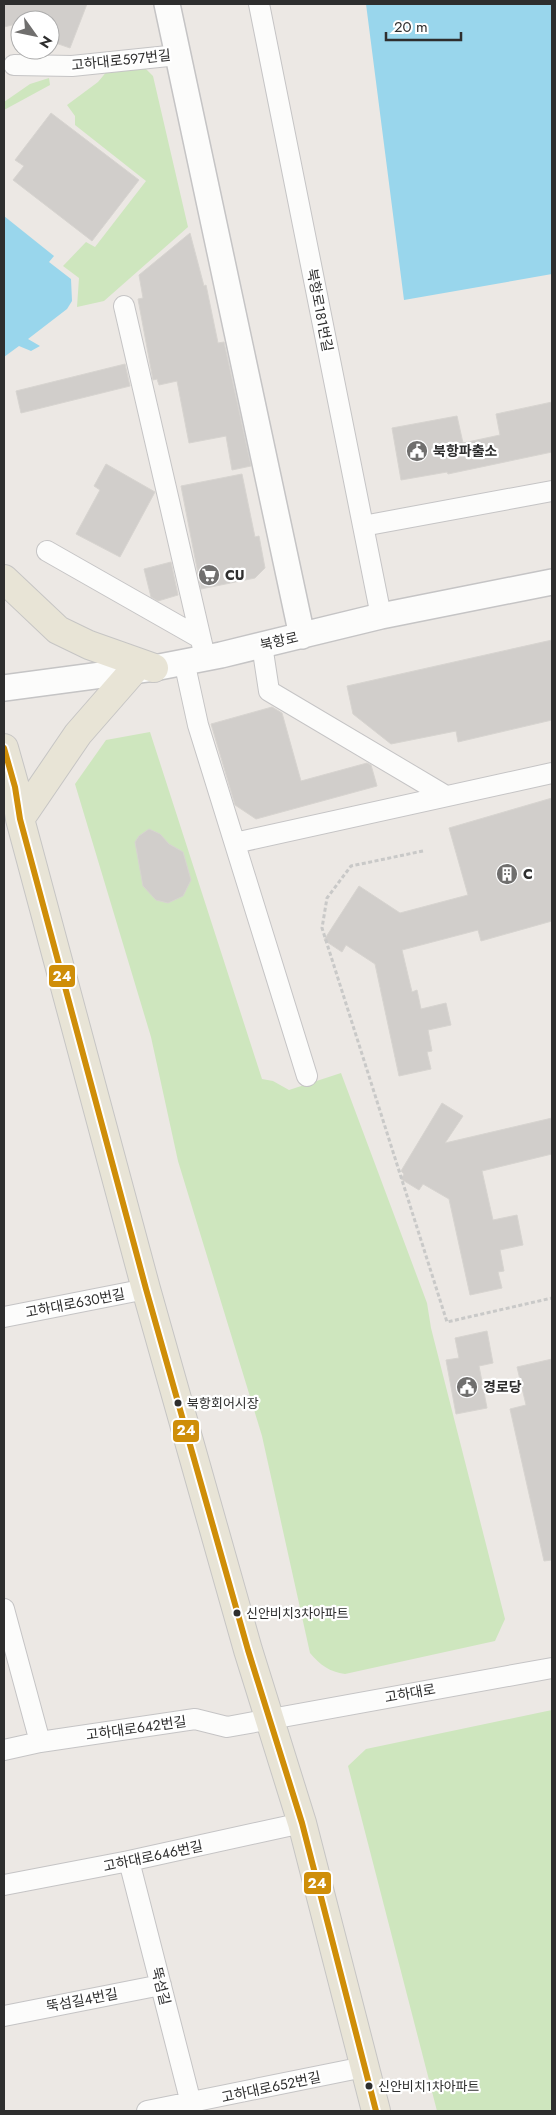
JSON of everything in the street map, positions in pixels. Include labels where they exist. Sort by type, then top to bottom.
[{"type":"main road","points":[[4,579],[58,630],[89,646],[143,669],[78,734],[20,818]]},
{"type":"main road","points":[[4,748],[15,787],[20,818],[146,1289],[268,1719],[302,1824],[376,2111]]},
{"type":"street","name":"고하대로597번길","points":[[14,65],[72,66],[178,55],[167,4]]},
{"type":"street","name":"북항로181번길","points":[[259,4],[381,616]]},
{"type":"street","points":[[178,55],[302,636]]},
{"type":"street","points":[[124,306],[196,652],[198,725],[307,1076]]},
{"type":"street","points":[[363,526],[552,491]]},
{"type":"street","points":[[47,552],[196,652]]},
{"type":"street","name":"북항로","points":[[4,688],[143,669],[196,652],[262,645],[381,616],[552,582]]},
{"type":"street","points":[[262,645],[270,691],[446,796]]},
{"type":"street","points":[[235,843],[552,773]]},
{"type":"street","name":"고하대로630번길","points":[[4,1317],[146,1289]]},
{"type":"street","points":[[4,1615],[40,1742]]},
{"type":"street","name":"고하대로","points":[[268,1719],[552,1668]]},
{"type":"street","name":"고하대로642번길","points":[[4,1750],[40,1742],[195,1719],[228,1726],[268,1719]]},
{"type":"street","name":"고하대로646번길","points":[[4,1885],[129,1862],[302,1824]]},
{"type":"street","name":"뚝섬길","points":[[129,1862],[192,2107]]},
{"type":"street","name":"뚝섬길4번길","points":[[4,2016],[161,1985]]},
{"type":"street","name":"고하대로652번길","points":[[147,2111],[192,2107],[364,2067]]},
{"type":"path","points":[[423,851],[351,866],[327,898],[322,928],[447,1322],[552,1298]]},
{"type":"green space","points":[[144,67],[153,76],[188,227],[104,301],[77,307],[79,278],[63,266],[86,242],[95,247],[146,181],[75,125],[75,116],[67,105],[98,82],[108,70]]},
{"type":"green space","points":[[49,78],[50,85],[4,110],[4,102],[30,84]]},
{"type":"green space","points":[[150,732],[262,1079],[273,1081],[289,1090],[341,1073],[427,1303],[431,1328],[505,1619],[495,1641],[345,1674],[335,1672],[326,1667],[310,1653],[262,1436],[178,1161],[151,1037],[75,784],[106,740]]},
{"type":"green space","points":[[552,1710],[552,2111],[437,2111],[348,1766],[366,1749]]},
{"type":"water","points":[[366,4],[552,4],[552,274],[404,300]]},
{"type":"water","points":[[4,216],[54,256],[49,262],[71,279],[72,301],[67,309],[28,339],[40,346],[31,351],[19,346],[4,357]]},
{"type":"building","points":[[4,4],[87,4],[70,48],[60,44],[60,10],[10,10],[10,26],[4,27]]},
{"type":"building","points":[[51,113],[139,180],[92,241],[13,180],[24,166],[15,160]]},
{"type":"building","points":[[190,233],[204,286],[206,285],[218,343],[224,342],[251,466],[232,470],[226,436],[189,443],[177,381],[159,385],[157,379],[153,380],[138,299],[143,298],[139,275]]},
{"type":"building","points":[[125,364],[130,386],[21,413],[16,391]]},
{"type":"building","points":[[552,402],[552,452],[448,474],[447,472],[401,480],[392,428],[457,416],[463,443],[500,435],[496,414]]},
{"type":"building","points":[[106,464],[155,492],[120,557],[76,534],[100,490],[94,486]]},
{"type":"building","points":[[242,474],[255,537],[259,536],[265,568],[255,578],[201,589],[181,486]]},
{"type":"building","points":[[171,562],[178,595],[158,601],[151,597],[144,569]]},
{"type":"building","points":[[552,640],[552,720],[458,742],[456,731],[391,744],[353,714],[347,686]]},
{"type":"building","points":[[272,707],[282,713],[301,781],[367,763],[371,765],[377,786],[256,819],[235,805],[211,724]]},
{"type":"building","points":[[552,798],[552,921],[481,941],[478,930],[402,950],[412,992],[417,990],[421,1009],[446,1003],[451,1025],[428,1030],[432,1051],[427,1052],[431,1069],[399,1076],[375,964],[346,945],[342,952],[324,940],[359,886],[400,913],[468,895],[449,828]]},
{"type":"building","points":[[149,829],[160,834],[169,844],[183,852],[191,880],[183,896],[168,903],[156,900],[143,886],[135,842],[139,836]]},
{"type":"building","points":[[442,1103],[463,1116],[445,1143],[552,1118],[552,1154],[482,1171],[493,1220],[517,1215],[523,1245],[500,1250],[504,1271],[498,1272],[502,1288],[470,1295],[449,1199],[423,1184],[419,1190],[401,1179],[404,1174],[401,1171]]},
{"type":"building","name":"경로당","points":[[487,1331],[493,1363],[479,1366],[487,1408],[456,1414],[446,1360],[459,1358],[455,1338]]},
{"type":"building","points":[[552,1359],[552,1560],[544,1561],[510,1409],[526,1405],[517,1367]]},
{"type":"transit line","name":"24","points":[[4,748],[15,787],[20,819],[146,1289],[248,1650],[302,1823],[376,2111]]},
{"type":"place","name":"북항파출소","points":[[417,451]]},
{"type":"place","name":"CU","points":[[209,575]]},
{"type":"place","name":"C","points":[[507,874]]},
{"type":"place","name":"경로당","points":[[467,1387]]},
{"type":"place","name":"북항회어시장","points":[[178,1403]]},
{"type":"place","name":"신안비치3차아파트","points":[[237,1613]]},
{"type":"place","name":"신안비치1차아파트","points":[[369,2086]]}]
